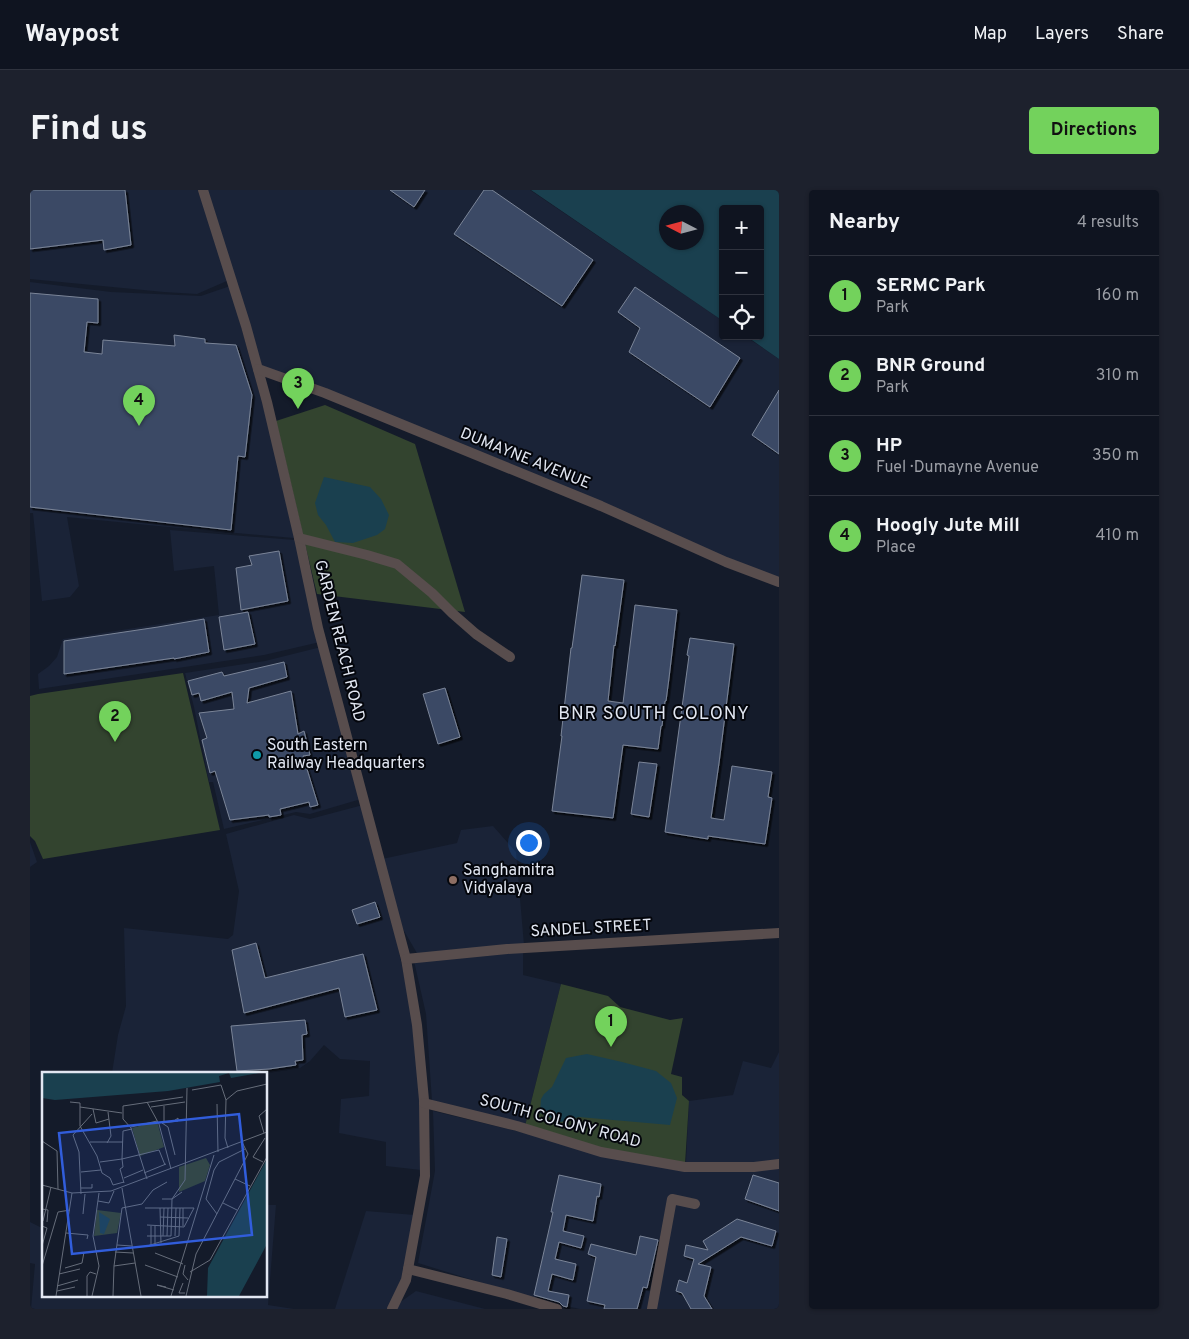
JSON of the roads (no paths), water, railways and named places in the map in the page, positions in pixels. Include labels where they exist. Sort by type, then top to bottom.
[{"type":"street","name":"GARDEN REACH ROAD","points":[[203,190],[246,326],[267,402],[318,628],[406,959],[417,1025],[424,1103],[425,1176],[406,1280],[392,1309]]},
{"type":"street","name":"DUMAYNE AVENUE","points":[[258,369],[325,392],[601,506],[726,562],[779,582]]},
{"type":"street","points":[[299,538],[398,564],[476,634],[510,657]]},
{"type":"street","name":"SANDEL STREET","points":[[406,959],[507,949],[779,933]]},
{"type":"street","name":"SOUTH COLONY ROAD","points":[[424,1103],[518,1126],[601,1152],[685,1167],[779,1164]]},
{"type":"street","points":[[652,1309],[672,1199],[695,1204]]},
{"type":"street","points":[[408,1269],[507,1294],[557,1309]]},
{"type":"place","name":"HP","points":[[298,409]]},
{"type":"place","name":"Hoogly Jute Mill","points":[[139,426]]},
{"type":"place","name":"BNR Ground","points":[[115,742]]},
{"type":"place","name":"South Eastern Railway Headquarters","points":[[257,755]]},
{"type":"place","name":"Sanghamitra Vidyalaya","points":[[453,880]]},
{"type":"place","name":"SERMC Park","points":[[611,1047]]},
{"type":"district","name":"BNR SOUTH COLONY","points":[[654,714]]}]
